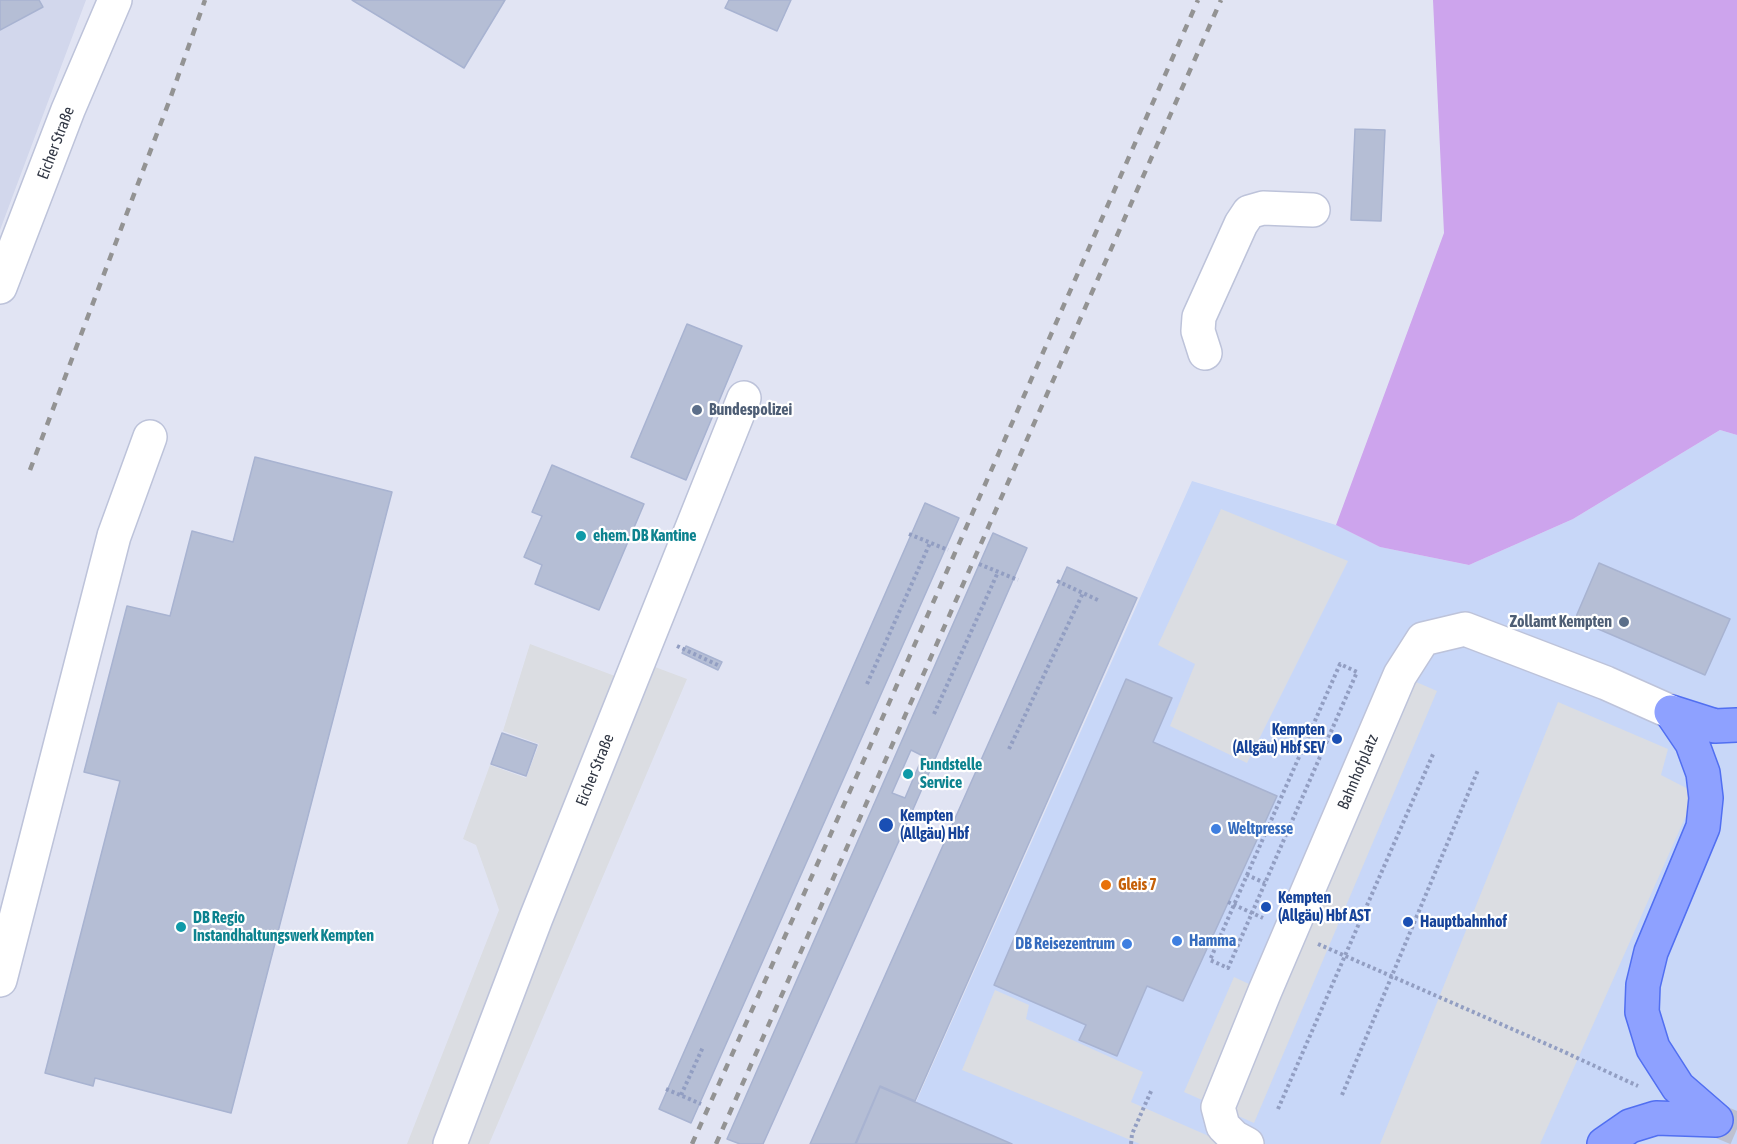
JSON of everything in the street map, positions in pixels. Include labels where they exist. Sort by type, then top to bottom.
[{"type":"main road","points":[[1671,712],[1715,726],[1737,725]]},
{"type":"main road","points":[[1604,1144],[1630,1126],[1656,1118],[1716,1120],[1678,1087],[1653,1048],[1642,1012],[1643,985],[1651,952],[1703,827],[1706,798],[1703,773],[1692,743],[1671,712]]},
{"type":"street","name":"Eicher Straße","points":[[0,287],[68,110],[115,0]]},
{"type":"street","points":[[1205,353],[1198,331],[1199,317],[1240,224],[1249,212],[1263,208],[1312,210]]},
{"type":"street","name":"Eicher Straße","points":[[450,1144],[536,918],[744,398]]},
{"type":"street","points":[[0,980],[114,536],[150,437]]},
{"type":"street","name":"Bahnhofplatz","points":[[1247,1144],[1234,1137],[1223,1126],[1218,1107],[1400,675],[1423,639],[1465,629],[1606,683],[1671,712]]},
{"type":"path","points":[[909,534],[948,550]]},
{"type":"path","points":[[867,684],[930,543]]},
{"type":"path","points":[[979,564],[1018,580]]},
{"type":"path","points":[[934,714],[998,572]]},
{"type":"path","points":[[1057,581],[1100,601]]},
{"type":"path","points":[[1009,749],[1083,593]]},
{"type":"path","points":[[684,649],[720,666]]},
{"type":"path","points":[[1340,664],[1357,672],[1329,735],[1228,968],[1210,960],[1340,664]]},
{"type":"path","points":[[1329,735],[1337,739]]},
{"type":"path","points":[[1278,1109],[1434,752]]},
{"type":"path","points":[[1342,1095],[1478,770]]},
{"type":"path","points":[[1247,875],[1265,883]]},
{"type":"path","points":[[1228,902],[1248,911]]},
{"type":"path","points":[[1290,932],[1560,1050],[1645,1090]]},
{"type":"path","points":[[681,1095],[703,1047]]},
{"type":"path","points":[[666,1089],[701,1104]]},
{"type":"path","points":[[1131,1144],[1132,1134],[1152,1089]]},
{"type":"shaded area","points":[[0,0],[86,0],[0,230]]},
{"type":"shaded area","points":[[1433,0],[1737,0],[1737,435],[1720,430],[1573,519],[1469,565],[1380,547],[1336,525],[1444,233]]},
{"type":"shaded area","points":[[1720,430],[1737,435],[1737,1144],[856,1144],[880,1087],[916,1102],[1192,481],[1336,525],[1380,547],[1469,565],[1573,519]]},
{"type":"shaded area","points":[[1221,509],[1348,561],[1247,763],[1170,726],[1195,664],[1158,645]]},
{"type":"shaded area","points":[[530,644],[644,687],[655,667],[687,679],[489,1144],[407,1144],[499,910],[476,845],[463,839],[490,765],[526,778],[539,744],[503,731]]},
{"type":"shaded area","points":[[1400,675],[1437,691],[1254,1123],[1184,1092],[1234,977],[1264,991]]},
{"type":"shaded area","points":[[1558,702],[1668,749],[1661,775],[1696,793],[1540,1144],[1380,1144]]},
{"type":"shaded area","points":[[995,990],[1029,1005],[1026,1019],[1143,1072],[1131,1102],[1227,1144],[1140,1144],[962,1070]]},
{"type":"building","points":[[0,0],[39,0],[43,7],[0,30]]},
{"type":"building","points":[[352,0],[505,0],[464,68]]},
{"type":"building","points":[[729,0],[791,0],[777,31],[725,8]]},
{"type":"building","points":[[1355,129],[1385,130],[1381,221],[1351,220]]},
{"type":"building","points":[[687,324],[742,346],[686,480],[631,457]]},
{"type":"building","name":"DB Regio Instandhaltungswerk Kempten","points":[[255,457],[392,492],[231,1113],[95,1078],[93,1086],[45,1073],[120,781],[84,772],[127,606],[170,616],[192,531],[233,542]]},
{"type":"building","name":"ehem. DB Kantine","points":[[552,465],[644,504],[599,610],[535,584],[542,565],[524,557],[542,516],[532,512]]},
{"type":"building","points":[[925,503],[959,518],[691,1123],[659,1109]]},
{"type":"building","points":[[993,533],[1027,548],[911,814],[763,1144],[740,1144],[727,1139]]},
{"type":"building","points":[[1599,563],[1730,619],[1705,675],[1575,619]]},
{"type":"building","points":[[1067,567],[1137,598],[915,1101],[880,1086],[855,1144],[810,1144]]},
{"type":"building","points":[[686,646],[722,662],[718,670],[682,653]]},
{"type":"building","points":[[1126,679],[1172,698],[1153,742],[1277,796],[1183,1001],[1147,986],[1117,1056],[1079,1040],[1086,1025],[994,985]]},
{"type":"building","points":[[502,733],[537,745],[526,776],[491,764]]},
{"type":"building","name":"Fundstelle Service","points":[[911,750],[923,756],[905,798],[892,793]]},
{"type":"building","points":[[880,1087],[915,1102],[1012,1144],[856,1144]]},
{"type":"tunnel","points":[[1716,1120],[1737,1129]]},
{"type":"railway","points":[[30,470],[205,0]]},
{"type":"railway","points":[[692,1144],[867,753],[1198,0]]},
{"type":"railway","points":[[716,1144],[1221,0]]},
{"type":"place","name":"Bundespolizei","points":[[697,410]]},
{"type":"place","name":"ehem. DB Kantine","points":[[581,536]]},
{"type":"place","name":"Zollamt Kempten","points":[[1624,622]]},
{"type":"place","name":"Kempten (Allgäu) Hbf SEV","points":[[1337,739]]},
{"type":"place","name":"Fundstelle Service","points":[[908,774]]},
{"type":"place","name":"Kempten (Allgäu) Hbf","points":[[886,825]]},
{"type":"place","name":"Weltpresse","points":[[1216,829]]},
{"type":"place","name":"Gleis 7","points":[[1106,885]]},
{"type":"place","name":"Kempten (Allgäu) Hbf AST","points":[[1266,907]]},
{"type":"place","name":"Hauptbahnhof","points":[[1408,922]]},
{"type":"place","name":"DB Regio Instandhaltungswerk Kempten","points":[[181,927]]},
{"type":"place","name":"Hamma","points":[[1177,941]]},
{"type":"place","name":"DB Reisezentrum","points":[[1127,944]]}]
